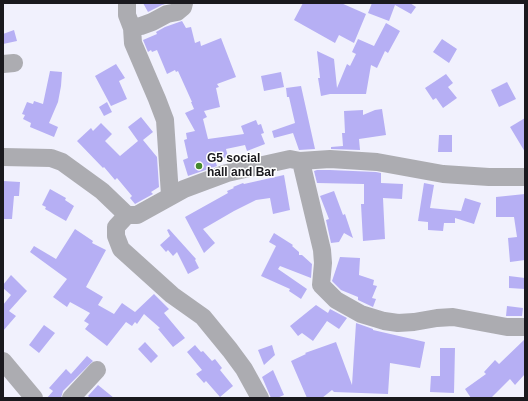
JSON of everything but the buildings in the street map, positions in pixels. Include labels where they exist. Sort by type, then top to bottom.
[{"type":"street","points":[[127,3],[128,15],[132,28],[133,43],[157,98],[164,120],[170,195]]},
{"type":"street","points":[[132,28],[152,22],[167,14],[177,12],[183,7],[184,3]]},
{"type":"street","points":[[3,157],[51,158],[62,162],[102,191],[127,215],[137,215],[170,195],[227,173],[290,159],[300,161],[330,159],[377,162],[442,174],[489,178],[525,177]]},
{"type":"street","points":[[300,161],[322,250],[323,263],[321,285],[336,300],[361,314],[384,321],[398,323],[437,318],[453,318],[507,327],[525,327]]},
{"type":"street","points":[[127,215],[116,227],[116,236],[121,249],[172,295],[203,317],[244,369],[260,398]]},
{"type":"street","points":[[3,361],[34,398]]},
{"type":"street","points":[[71,398],[97,370]]},
{"type":"place","name":"G5 social hall and Bar","points":[[199,166]]}]
